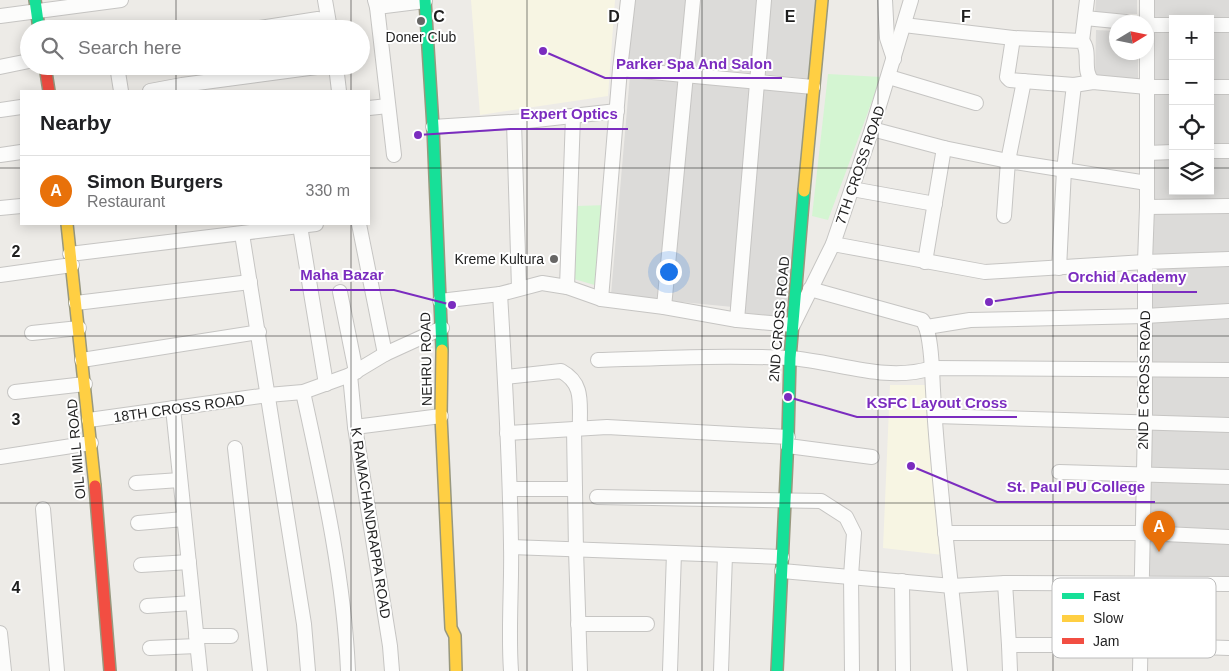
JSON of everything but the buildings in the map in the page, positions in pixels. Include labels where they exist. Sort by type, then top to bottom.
[{"type":"street","points":[[0,16],[36,6],[121,0]]},
{"type":"street","points":[[325,0],[328,20]]},
{"type":"street","points":[[601,299],[620,69],[628,0]]},
{"type":"street","points":[[664,307],[693,0]]},
{"type":"street","points":[[737,320],[764,0]]},
{"type":"street","name":"2ND CROSS ROAD","points":[[777,671],[790,358],[822,0]]},
{"type":"street","points":[[885,0],[887,38],[894,59]]},
{"type":"street","name":"7TH CROSS ROAD","points":[[793,325],[833,244],[889,77],[911,0]]},
{"type":"street","points":[[1087,0],[1082,40],[1086,47],[1087,73],[1093,82]]},
{"type":"street","name":"2ND E CROSS ROAD","points":[[1147,0],[1147,15]]},
{"type":"street","points":[[394,155],[376,3],[425,1]]},
{"type":"street","name":"NEHRU ROAD","points":[[425,1],[442,328],[441,416],[451,628],[448,636],[448,671]]},
{"type":"street","points":[[36,6],[38,20]]},
{"type":"street","points":[[1086,18],[1109,20]]},
{"type":"street","points":[[904,25],[1013,38],[1082,40]]},
{"type":"street","points":[[1154,25],[1169,25]]},
{"type":"street","points":[[1214,25],[1229,25]]},
{"type":"street","points":[[1013,38],[1007,77],[1010,80],[1074,85],[1093,82],[1169,87]]},
{"type":"street","name":"2ND E CROSS ROAD","points":[[1142,578],[1147,60]]},
{"type":"street","points":[[0,66],[20,63]]},
{"type":"street","points":[[620,69],[813,87]]},
{"type":"street","points":[[47,75],[50,90]]},
{"type":"street","points":[[118,75],[121,90]]},
{"type":"street","points":[[161,90],[266,75]]},
{"type":"street","points":[[337,75],[340,90]]},
{"type":"street","points":[[889,77],[976,104]]},
{"type":"street","points":[[1004,216],[1008,161],[1024,81]]},
{"type":"street","points":[[1059,268],[1064,170],[1074,85]]},
{"type":"street","points":[[1214,87],[1229,87]]},
{"type":"street","points":[[370,108],[388,106]]},
{"type":"street","points":[[0,110],[20,107]]},
{"type":"street","points":[[433,127],[514,122],[617,111]]},
{"type":"street","points":[[567,287],[573,116]]},
{"type":"street","points":[[514,122],[519,288]]},
{"type":"street","points":[[872,129],[944,148],[1008,161],[1147,183]]},
{"type":"street","points":[[925,262],[944,148]]},
{"type":"street","points":[[1214,151],[1229,151]]},
{"type":"street","points":[[0,155],[20,152]]},
{"type":"street","points":[[1147,152],[1169,152]]},
{"type":"street","points":[[852,189],[935,204]]},
{"type":"street","points":[[0,208],[20,206]]},
{"type":"street","points":[[1147,207],[1229,206]]},
{"type":"street","name":"OIL MILL ROAD","points":[[67,225],[89,420],[110,671]]},
{"type":"street","points":[[0,275],[71,260],[308,225]]},
{"type":"street","points":[[359,225],[385,354]]},
{"type":"street","points":[[300,226],[326,384]]},
{"type":"street","points":[[242,234],[304,624],[308,671]]},
{"type":"street","points":[[833,244],[985,272],[1145,262],[1229,260]]},
{"type":"street","points":[[76,303],[250,282]]},
{"type":"street","points":[[440,301],[500,294],[542,283],[567,287],[601,299],[664,307],[737,320],[793,325]]},
{"type":"street","points":[[810,290],[922,320],[927,327],[945,533],[960,671]]},
{"type":"street","name":"K RAMACHANDRAPPA ROAD","points":[[340,292],[353,374],[356,427],[390,646],[392,671]]},
{"type":"street","points":[[500,294],[510,489],[509,643],[511,671]]},
{"type":"street","points":[[927,327],[970,320],[1145,316],[1229,310]]},
{"type":"street","points":[[32,333],[79,328]]},
{"type":"street","name":"18TH CROSS ROAD","points":[[89,420],[268,395],[303,392],[353,374],[385,354],[442,328]]},
{"type":"street","points":[[82,360],[258,332]]},
{"type":"street","points":[[598,360],[670,357],[790,358],[906,374],[932,368],[1229,370]]},
{"type":"street","points":[[505,377],[561,371],[569,375],[578,386],[575,489],[580,671]]},
{"type":"street","points":[[15,392],[85,384]]},
{"type":"street","points":[[303,392],[325,495],[341,584],[348,671]]},
{"type":"street","points":[[173,408],[200,671]]},
{"type":"street","points":[[356,427],[441,416]]},
{"type":"street","points":[[934,416],[1229,425]]},
{"type":"street","points":[[507,433],[607,427],[788,442],[872,457]]},
{"type":"street","points":[[0,458],[91,443]]},
{"type":"street","points":[[235,448],[260,671]]},
{"type":"street","points":[[1059,472],[1229,477]]},
{"type":"street","points":[[136,483],[180,480]]},
{"type":"street","points":[[510,489],[575,489]]},
{"type":"street","points":[[597,497],[821,501],[846,517],[854,534],[851,576],[852,671]]},
{"type":"street","points":[[42,509],[57,671]]},
{"type":"street","points":[[138,523],[184,520]]},
{"type":"street","points":[[945,533],[1143,532],[1229,536]]},
{"type":"street","points":[[511,547],[782,557]]},
{"type":"street","points":[[670,671],[674,553]]},
{"type":"street","points":[[722,671],[725,555]]},
{"type":"street","points":[[141,565],[189,562]]},
{"type":"street","points":[[782,571],[952,586],[1005,583],[1052,583]]},
{"type":"street","points":[[902,581],[903,671]]},
{"type":"street","points":[[1005,583],[1010,671]]},
{"type":"street","points":[[1216,584],[1229,584]]},
{"type":"street","points":[[147,606],[193,603]]},
{"type":"street","points":[[578,624],[648,624]]},
{"type":"street","name":"NEHRU ROAD","points":[[451,628],[456,636],[456,671]]},
{"type":"street","points":[[0,633],[4,671]]},
{"type":"street","points":[[150,648],[231,636]]},
{"type":"street","points":[[1009,645],[1052,645]]},
{"type":"street","points":[[1216,648],[1229,648]]},
{"type":"street","name":"2ND E CROSS ROAD","points":[[1140,658],[1140,671]]},
{"type":"shaded area","points":[[471,0],[615,0],[608,96],[480,115]]},
{"type":"shaded area","points":[[634,0],[689,0],[682,68],[628,63]]},
{"type":"shaded area","points":[[695,0],[758,0],[750,73],[688,66]]},
{"type":"shaded area","points":[[768,0],[818,0],[811,79],[761,74]]},
{"type":"shaded area","points":[[1096,0],[1137,0],[1137,14],[1095,13]]},
{"type":"shaded area","points":[[1154,0],[1229,0],[1229,21],[1214,19],[1214,15],[1169,15],[1169,19],[1154,21]]},
{"type":"shaded area","points":[[1154,29],[1169,29],[1169,81],[1153,81]]},
{"type":"shaded area","points":[[1214,29],[1229,29],[1229,80],[1214,81]]},
{"type":"shaded area","points":[[1096,30],[1109,31],[1109,60],[1138,60],[1138,80],[1095,79]]},
{"type":"shaded area","points":[[630,75],[681,80],[663,299],[611,294]]},
{"type":"shaded area","points":[[690,80],[752,86],[733,307],[671,301]]},
{"type":"shaded area","points":[[762,87],[809,91],[789,317],[743,313]]},
{"type":"shaded area","points":[[1229,94],[1229,146],[1214,146],[1214,95]]},
{"type":"shaded area","points":[[1151,95],[1169,95],[1169,147],[1152,147]]},
{"type":"shaded area","points":[[1169,157],[1169,195],[1214,195],[1214,157],[1229,157],[1229,201],[1151,202],[1150,158]]},
{"type":"shaded area","points":[[1229,210],[1229,256],[1148,257],[1151,212]]},
{"type":"shaded area","points":[[1229,263],[1229,306],[1151,308],[1152,265]]},
{"type":"shaded area","points":[[1229,316],[1229,367],[1152,365],[1152,322]]},
{"type":"shaded area","points":[[1151,375],[1229,376],[1229,421],[1150,420]]},
{"type":"shaded area","points":[[890,385],[928,385],[943,555],[883,548]]},
{"type":"shaded area","points":[[1149,428],[1229,429],[1229,474],[1149,473]]},
{"type":"shaded area","points":[[1149,481],[1229,482],[1229,530],[1148,529]]},
{"type":"shaded area","points":[[1149,540],[1229,542],[1229,584],[1216,584],[1216,578],[1148,578]]},
{"type":"green space","points":[[828,74],[881,77],[828,220],[812,216]]},
{"type":"green space","points":[[608,205],[598,286],[574,279],[576,206]]},
{"type":"traffic: fast","points":[[35,0],[38,20]]},
{"type":"traffic: fast","points":[[425,0],[433,127],[442,350]]},
{"type":"traffic: fast","points":[[777,671],[790,358],[804,191]]},
{"type":"traffic: slow","points":[[804,191],[822,0]]},
{"type":"traffic: slow","points":[[67,225],[95,486]]},
{"type":"traffic: slow","points":[[442,350],[441,416],[451,628],[455,636],[456,671]]},
{"type":"traffic: jam","points":[[46,75],[49,90]]},
{"type":"traffic: jam","points":[[95,486],[110,671]]},
{"type":"place","name":"Doner Club","points":[[421,21]]},
{"type":"place","name":"Parker Spa And Salon","points":[[543,51]]},
{"type":"place","name":"Expert Optics","points":[[418,135]]},
{"type":"place","name":"Kreme Kultura","points":[[554,259]]},
{"type":"place","name":"Orchid Academy","points":[[989,302]]},
{"type":"place","name":"Maha Bazar","points":[[452,305]]},
{"type":"place","name":"KSFC Layout Cross","points":[[788,397]]},
{"type":"place","name":"St. Paul PU College","points":[[911,466]]},
{"type":"place","name":"Simon Burgers","points":[[1159,552]]}]
